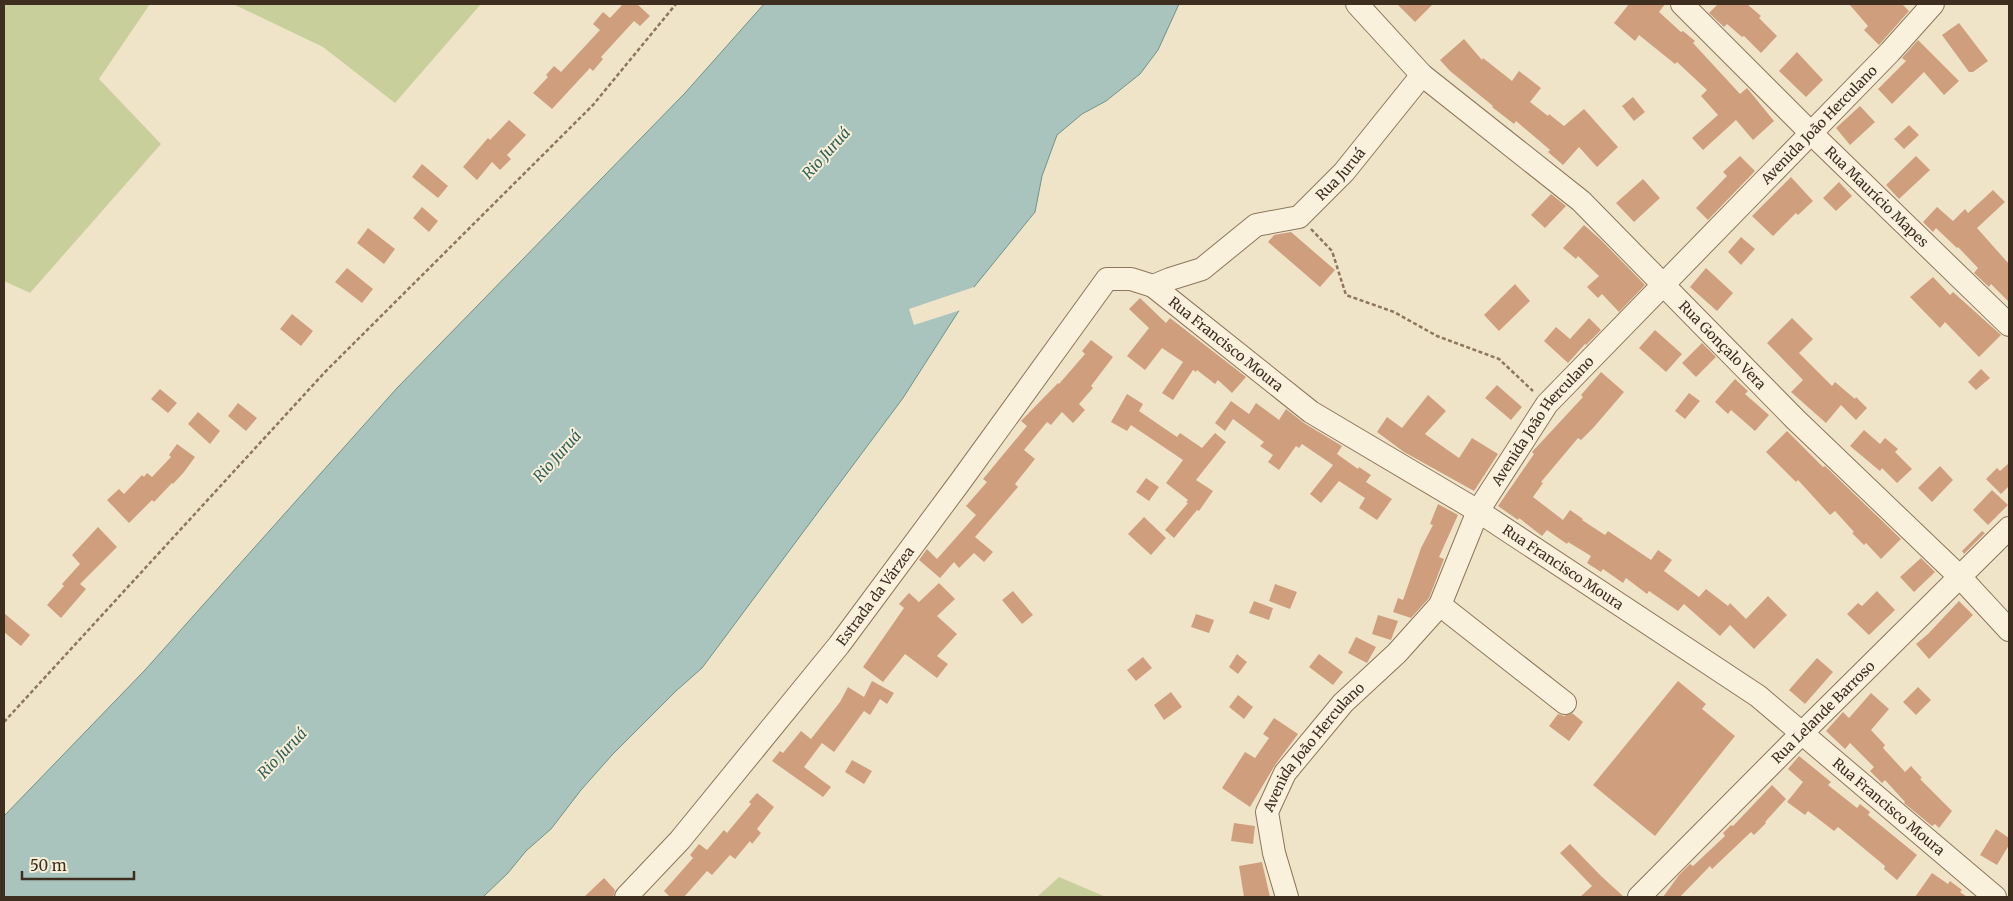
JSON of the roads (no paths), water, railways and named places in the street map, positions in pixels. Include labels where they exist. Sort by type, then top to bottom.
[{"type":"street","points":[[1357,4],[1422,75]]},
{"type":"street","name":"Rua Maurício Mapes","points":[[1682,4],[1811,133],[2009,325]]},
{"type":"street","name":"Avenida João Herculano","points":[[1287,897],[1274,853],[1267,812],[1285,773],[1343,703],[1397,652],[1440,604],[1478,511],[1547,404],[1890,52],[1933,4]]},
{"type":"street","name":"Rua Juruá","points":[[1153,286],[1202,269],[1256,225],[1299,217],[1344,172],[1422,75]]},
{"type":"street","name":"Rua Gonçalo Vera","points":[[1422,75],[1581,201],[1795,419],[1960,577],[2009,630]]},
{"type":"street","name":"Rua Francisco Moura","points":[[1107,279],[1131,278],[1153,286],[1311,412],[1478,511],[1758,696],[1995,897]]},
{"type":"street","name":"Estrada da Várzea","points":[[626,897],[680,840],[839,645],[1107,279]]},
{"type":"street","name":"Rua Lelande Barroso","points":[[1639,897],[2009,528]]},
{"type":"street","points":[[1440,604],[1566,704]]},
{"type":"water","name":"Rio Juruá","points":[[764,4],[1179,4],[1158,50],[1140,74],[1106,101],[1082,114],[1057,135],[1042,176],[1035,212],[974,287],[903,398],[702,668],[676,691],[612,755],[581,790],[551,829],[526,851],[508,873],[483,897],[4,897],[4,816],[145,670],[397,388],[685,93]]}]
